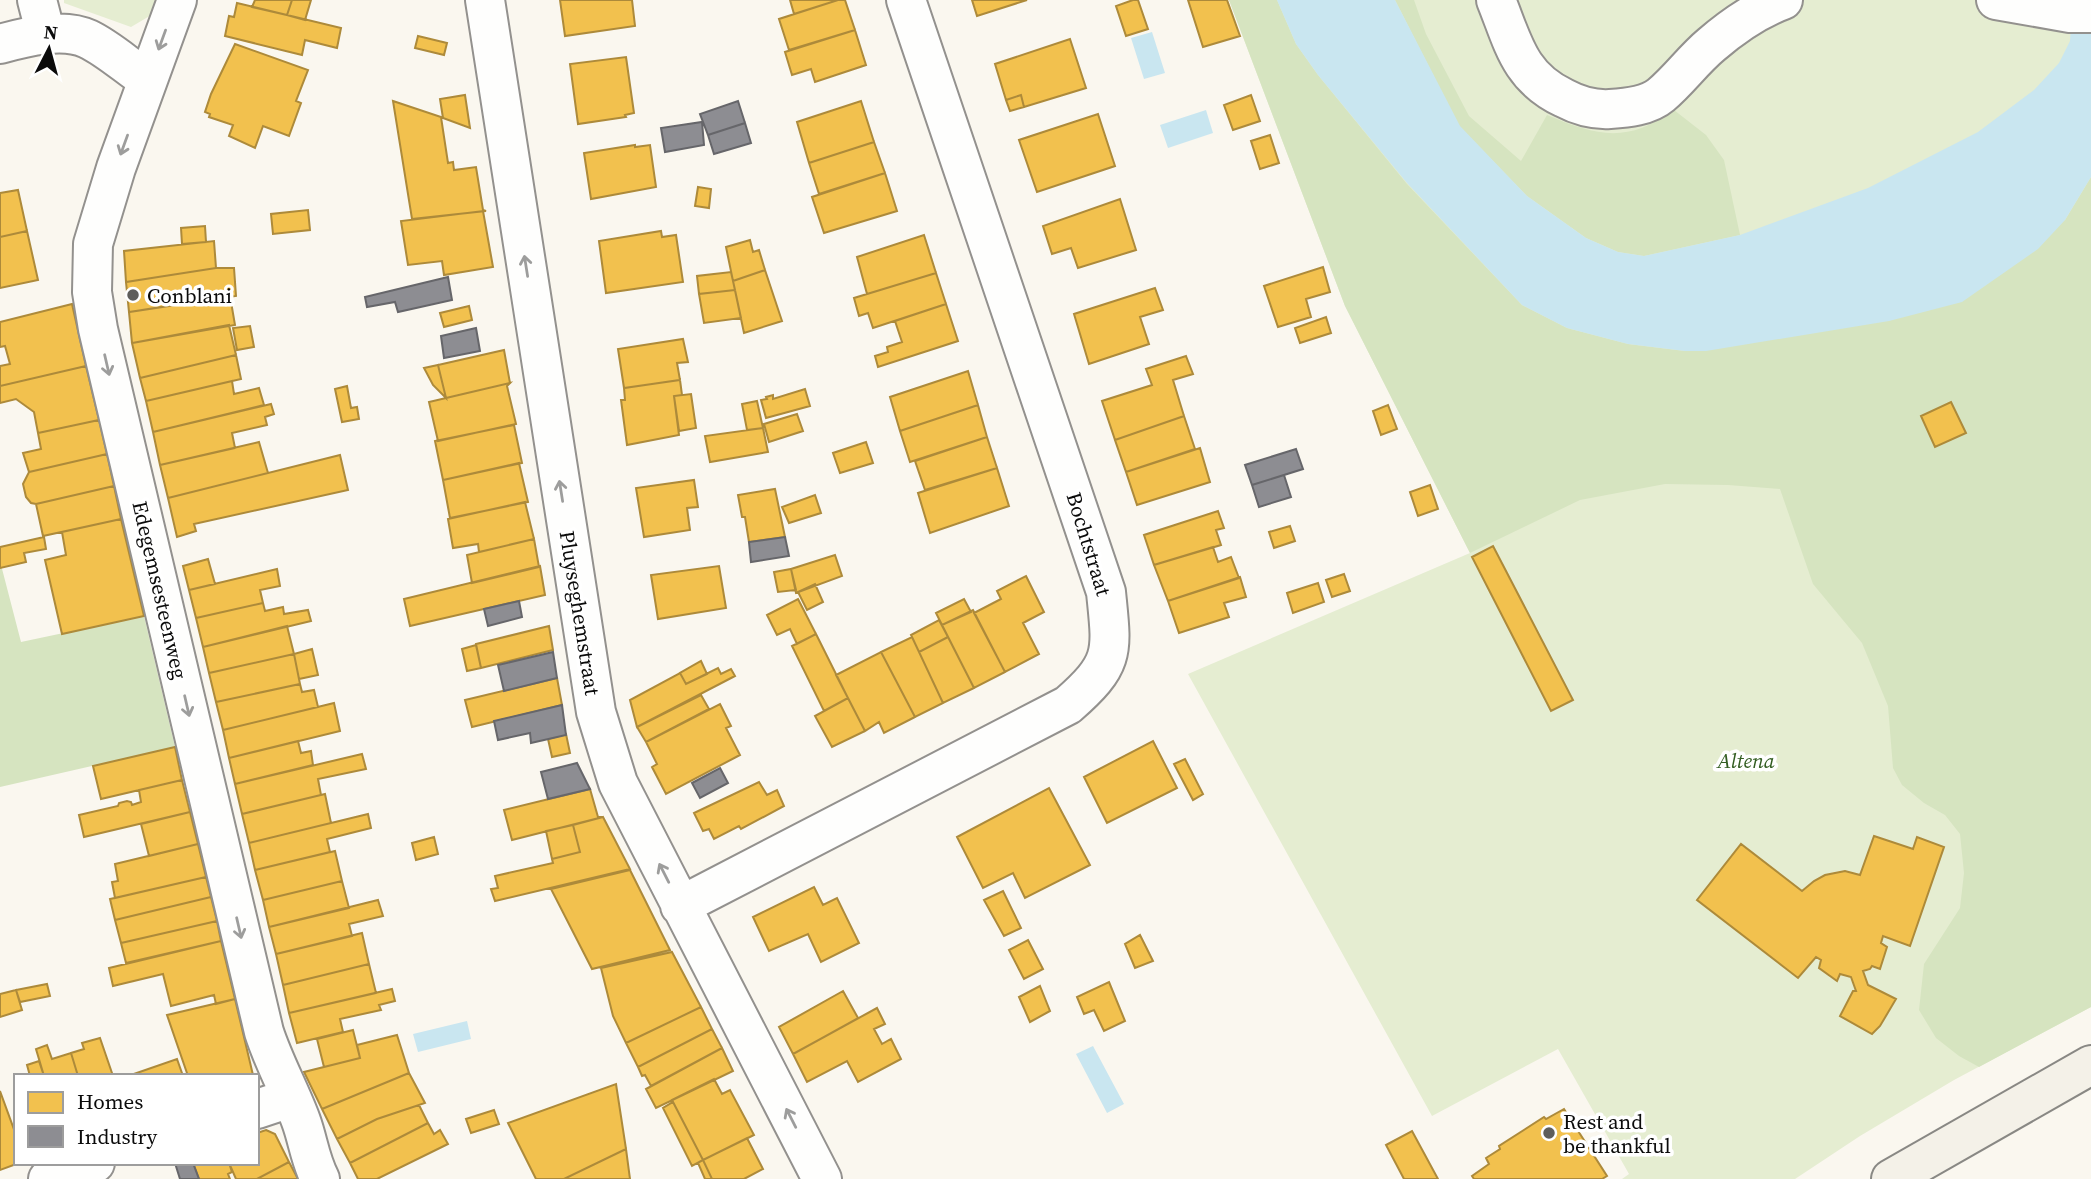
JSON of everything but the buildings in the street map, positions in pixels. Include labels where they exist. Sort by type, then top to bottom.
[{"type":"street","name":"Edegemsesteenweg","points":[[177,0],[116,168],[95,236],[91,261],[92,292],[98,329],[264,1032],[274,1103],[301,1122],[307,1147],[320,1179]]},
{"type":"street","name":"Pluyseghemstraat","points":[[485,0],[596,712],[618,783],[822,1179]]},
{"type":"street","name":"Bochtstraat","points":[[680,906],[1068,705],[1091,685],[1106,664],[1111,636],[1106,592],[906,0]]},
{"type":"street","points":[[1496,0],[1516,52],[1530,75],[1549,92],[1572,103],[1596,109],[1638,106],[1659,97],[1710,46],[1759,9],[1783,0]]},
{"type":"street","points":[[1996,0],[2081,13]]},
{"type":"street","points":[[0,44],[41,18],[69,34],[87,38],[148,80]]},
{"type":"street","points":[[1891,1179],[2091,1065]]},
{"type":"street","points":[[48,1179],[89,1165]]},
{"type":"green space","points":[[64,0],[157,0],[153,14],[131,27],[64,3]]},
{"type":"green space","name":"Altena","points":[[1229,0],[2091,0],[2091,1007],[1954,1080],[1860,1136],[1795,1179],[1622,1179],[1629,1174],[1558,1049],[1432,1116],[1188,674],[1470,553],[1345,306]]},
{"type":"green space","points":[[1229,0],[1277,0],[1296,44],[1318,75],[1407,184],[1522,305],[1567,328],[1628,344],[1685,351],[2065,220],[2091,177],[2091,1007],[1979,1067],[1936,1038],[1919,1010],[1924,964],[1960,908],[1964,873],[1960,834],[1945,815],[1924,803],[1902,785],[1893,768],[1888,706],[1862,643],[1813,584],[1780,489],[1665,484],[1580,500],[1470,553],[1345,306]]},
{"type":"green space","points":[[1395,0],[1414,0],[1426,34],[1469,116],[1521,161],[1547,115],[1581,128],[1612,133],[1641,128],[1674,110],[1706,135],[1724,160],[1740,235],[1644,256],[1618,252],[1586,238],[1527,196],[1459,126]]},
{"type":"green space","points":[[0,561],[21,642],[144,616],[175,747],[0,787]]},
{"type":"water","points":[[1277,0],[1395,0],[1460,126],[1527,196],[1586,238],[1618,252],[1644,256],[1740,235],[1868,188],[1978,132],[2034,90],[2059,63],[2070,41],[2071,27],[2091,0],[2091,177],[2065,220],[2038,249],[1962,302],[1889,321],[1706,351],[1628,344],[1567,328],[1522,305],[1407,183],[1318,75],[1296,44]]},
{"type":"water","points":[[1152,32],[1165,73],[1144,79],[1131,38]]},
{"type":"water","points":[[1206,110],[1213,133],[1168,148],[1160,125]]},
{"type":"water","points":[[467,1021],[471,1039],[418,1052],[413,1034]]},
{"type":"water","points":[[1093,1046],[1124,1104],[1107,1113],[1076,1054]]},
{"type":"place","name":"Conblani","points":[[133,295]]},
{"type":"place","name":"Rest and be thankful","points":[[1549,1133]]}]
